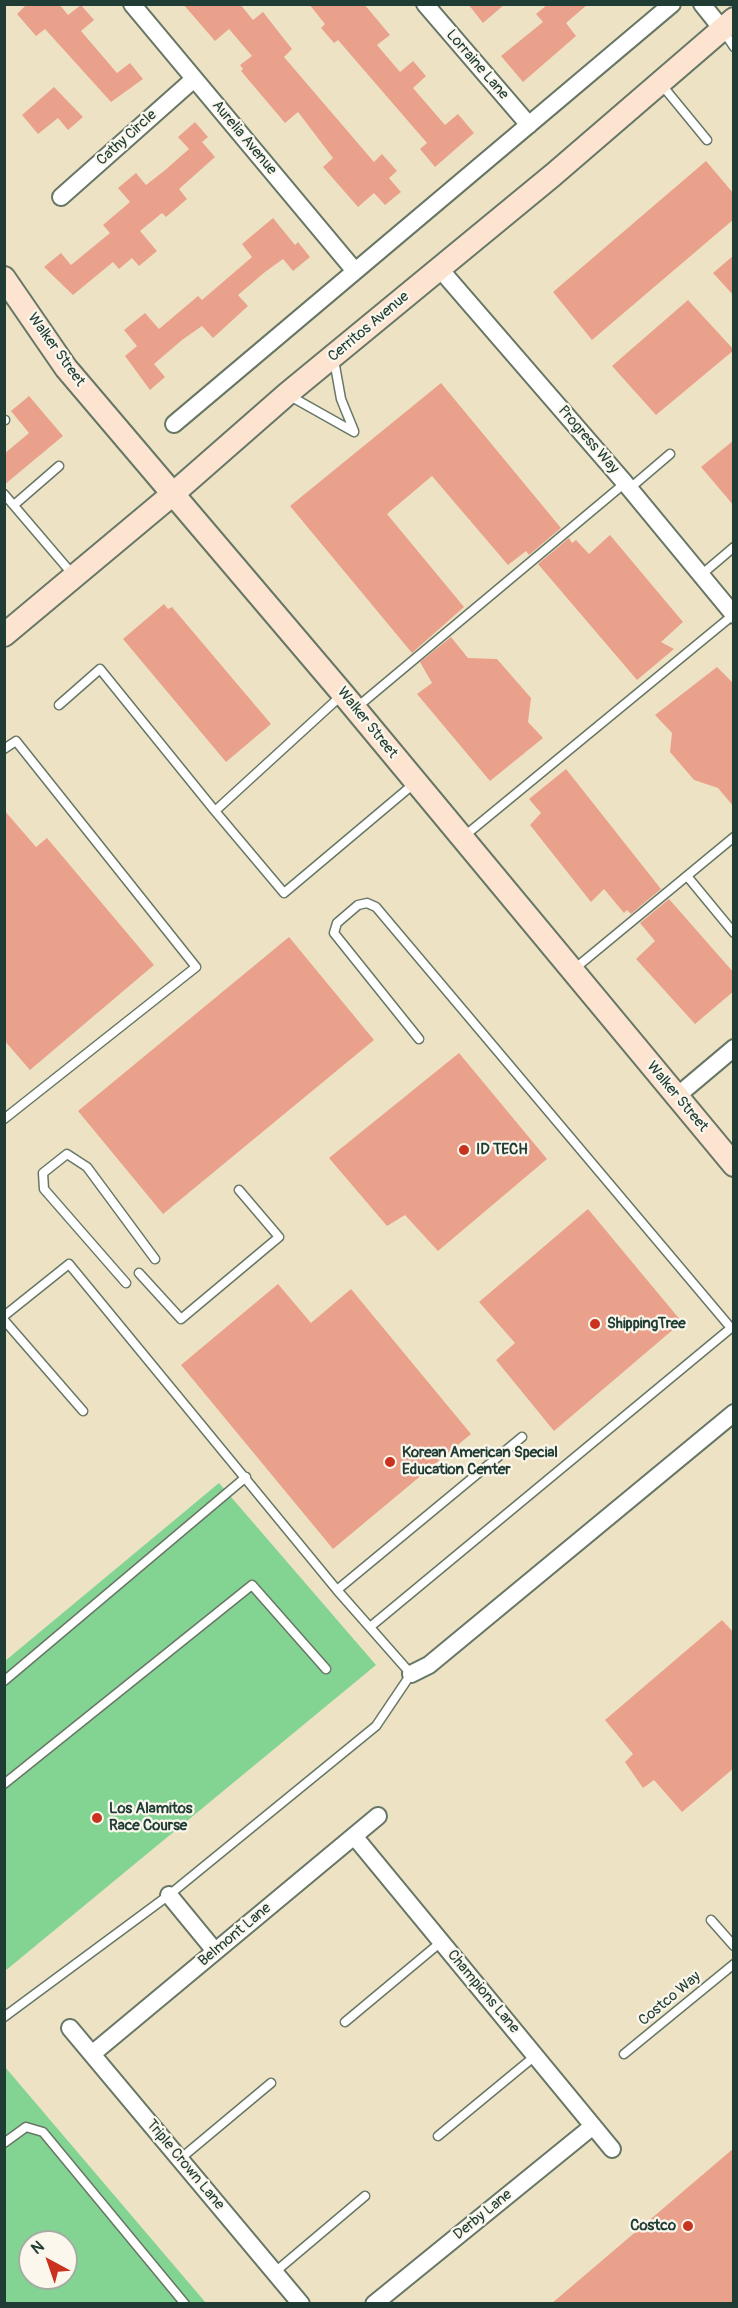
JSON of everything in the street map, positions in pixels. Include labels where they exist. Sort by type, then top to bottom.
[{"type":"main road","name":"Cerritos Avenue","points":[[4,635],[174,493],[287,394],[333,358],[660,83],[730,32]]},
{"type":"main road","name":"Walker Street","points":[[4,278],[66,368],[349,701],[734,1165]]},
{"type":"street","name":"Aurelia Avenue","points":[[132,4],[355,271]]},
{"type":"street","name":"Lorraine Lane","points":[[425,4],[529,126]]},
{"type":"street","points":[[174,424],[672,4]]},
{"type":"street","points":[[702,4],[730,32]]},
{"type":"street","name":"Cathy Circle","points":[[61,197],[194,79]]},
{"type":"street","name":"Progress Way","points":[[439,268],[627,486],[733,615]]},
{"type":"street","points":[[677,1096],[734,1048]]},
{"type":"street","points":[[411,1674],[429,1665],[734,1413]]},
{"type":"street","name":"Belmont Lane","points":[[92,2054],[378,1816]]},
{"type":"street","name":"Champions Lane","points":[[354,1836],[612,2149]]},
{"type":"street","points":[[169,1895],[215,1952]]},
{"type":"street","name":"Triple Crown Lane","points":[[70,2028],[301,2304]]},
{"type":"street","name":"Derby Lane","points":[[385,2300],[593,2126]]},
{"type":"lane","points":[[660,83],[707,140]]},
{"type":"lane","points":[[287,394],[354,432],[341,399],[333,358]]},
{"type":"lane","points":[[215,811],[349,701],[670,454]]},
{"type":"lane","points":[[14,505],[59,466]]},
{"type":"lane","points":[[4,494],[74,577]]},
{"type":"lane","points":[[700,575],[734,548]]},
{"type":"lane","points":[[462,838],[733,615]]},
{"type":"lane","points":[[59,705],[100,669],[284,893],[416,782]]},
{"type":"lane","points":[[4,749],[16,741],[196,967],[4,1119]]},
{"type":"lane","points":[[573,971],[734,837]]},
{"type":"lane","points":[[687,876],[734,933]]},
{"type":"lane","points":[[370,1627],[731,1328],[376,907],[367,903],[358,905],[337,923],[334,933],[419,1039]]},
{"type":"lane","points":[[126,1283],[44,1189],[43,1173],[67,1154],[87,1167],[155,1259]]},
{"type":"lane","points":[[139,1273],[181,1319],[190,1312],[279,1237],[239,1190]]},
{"type":"lane","points":[[4,2017],[169,1895],[376,1726],[411,1674],[337,1590],[69,1264],[4,1318],[83,1411]]},
{"type":"lane","points":[[337,1590],[522,1437]]},
{"type":"lane","points":[[4,1681],[246,1477]]},
{"type":"lane","points":[[4,1785],[252,1585],[326,1669]]},
{"type":"lane","points":[[711,1920],[734,1946]]},
{"type":"lane","points":[[345,2022],[441,1942]]},
{"type":"lane","name":"Costco Way","points":[[624,2054],[734,1964]]},
{"type":"lane","points":[[438,2136],[535,2056]]},
{"type":"lane","points":[[180,2159],[271,2083]]},
{"type":"lane","points":[[4,2143],[26,2127],[43,2132],[185,2304]]},
{"type":"lane","points":[[275,2272],[365,2196]]},
{"type":"green space","name":"Los Alamitos Race Course","points":[[219,1483],[376,1665],[5,1971],[5,1661]]},
{"type":"green space","points":[[5,2067],[206,2303],[5,2303]]},
{"type":"building","points":[[27,4],[59,4],[68,15],[81,5],[94,20],[81,31],[117,73],[130,63],[143,79],[111,102],[45,29],[36,36],[17,14]]},
{"type":"building","points":[[183,4],[240,4],[253,20],[263,12],[292,49],[284,57],[374,162],[382,154],[397,171],[389,178],[401,192],[385,205],[374,193],[358,207],[323,167],[333,158],[298,112],[285,123],[241,71],[243,69],[240,65],[252,56],[229,29],[215,41]]},
{"type":"building","points":[[309,4],[364,4],[390,35],[377,45],[400,72],[413,61],[426,76],[413,88],[445,125],[458,114],[474,133],[435,167],[420,149],[427,143],[338,40],[334,43],[321,28],[325,24]]},
{"type":"building","points":[[468,4],[505,4],[483,23]]},
{"type":"building","points":[[548,4],[588,4],[566,23],[576,36],[523,82],[501,56],[543,22],[536,14]]},
{"type":"building","points":[[54,87],[83,117],[68,130],[58,118],[38,134],[22,115]]},
{"type":"building","points":[[195,122],[208,137],[202,142],[215,157],[179,189],[187,199],[166,217],[162,213],[140,231],[157,251],[139,266],[132,258],[119,269],[113,262],[73,295],[44,267],[61,253],[71,265],[110,233],[103,225],[130,202],[118,188],[136,173],[146,185],[164,171],[189,149],[178,137]]},
{"type":"building","points":[[706,161],[734,194],[734,219],[592,340],[553,292]]},
{"type":"building","points":[[273,218],[295,245],[298,242],[310,257],[293,271],[283,259],[265,272],[238,295],[248,306],[213,338],[202,326],[182,340],[154,364],[165,377],[150,390],[125,356],[137,346],[124,330],[145,313],[159,329],[198,296],[202,300],[252,257],[242,244]]},
{"type":"building","points":[[734,255],[734,296],[713,273]]},
{"type":"building","points":[[688,300],[734,350],[656,415],[612,366]]},
{"type":"building","points":[[441,383],[561,528],[529,555],[526,551],[508,565],[432,476],[387,514],[464,607],[412,653],[290,506]]},
{"type":"building","points":[[29,396],[63,436],[4,485],[4,454],[29,433],[11,411]]},
{"type":"building","points":[[734,440],[734,506],[701,467]]},
{"type":"building","points":[[610,535],[683,622],[661,642],[674,649],[637,680],[538,564],[569,538],[572,543],[576,540],[589,554]]},
{"type":"building","points":[[164,604],[168,609],[172,607],[271,724],[226,762],[123,639]]},
{"type":"building","points":[[451,637],[468,658],[497,659],[531,698],[528,722],[543,738],[490,781],[417,694],[432,683],[420,662]]},
{"type":"building","points":[[717,667],[734,684],[734,807],[718,788],[694,780],[670,752],[672,733],[655,715]]},
{"type":"building","points":[[566,769],[661,889],[631,914],[627,910],[624,913],[604,889],[591,902],[530,825],[541,813],[529,799]]},
{"type":"building","points":[[4,810],[36,847],[47,838],[154,965],[30,1070],[4,1040]]},
{"type":"building","points":[[669,899],[734,973],[734,991],[695,1024],[636,959],[655,941],[640,923]]},
{"type":"building","points":[[289,937],[374,1040],[163,1214],[78,1111]]},
{"type":"building","points":[[459,1053],[547,1159],[438,1251],[405,1215],[387,1226],[329,1158]]},
{"type":"building","points":[[588,1209],[682,1322],[554,1431],[496,1360],[515,1343],[479,1302]]},
{"type":"building","points":[[278,1284],[311,1323],[351,1289],[471,1434],[333,1549],[181,1365]]},
{"type":"building","points":[[722,1620],[734,1633],[734,1768],[682,1812],[654,1780],[643,1788],[625,1762],[633,1754],[605,1720]]},
{"type":"building","name":"Costco","points":[[734,2148],[734,2304],[551,2304]]},
{"type":"place","name":"ID TECH","points":[[464,1150]]},
{"type":"place","name":"ShippingTree","points":[[595,1324]]},
{"type":"place","name":"Korean American Special Education Center","points":[[390,1462]]},
{"type":"place","name":"Los Alamitos Race Course","points":[[97,1818]]},
{"type":"place","name":"Costco","points":[[688,2226]]}]
